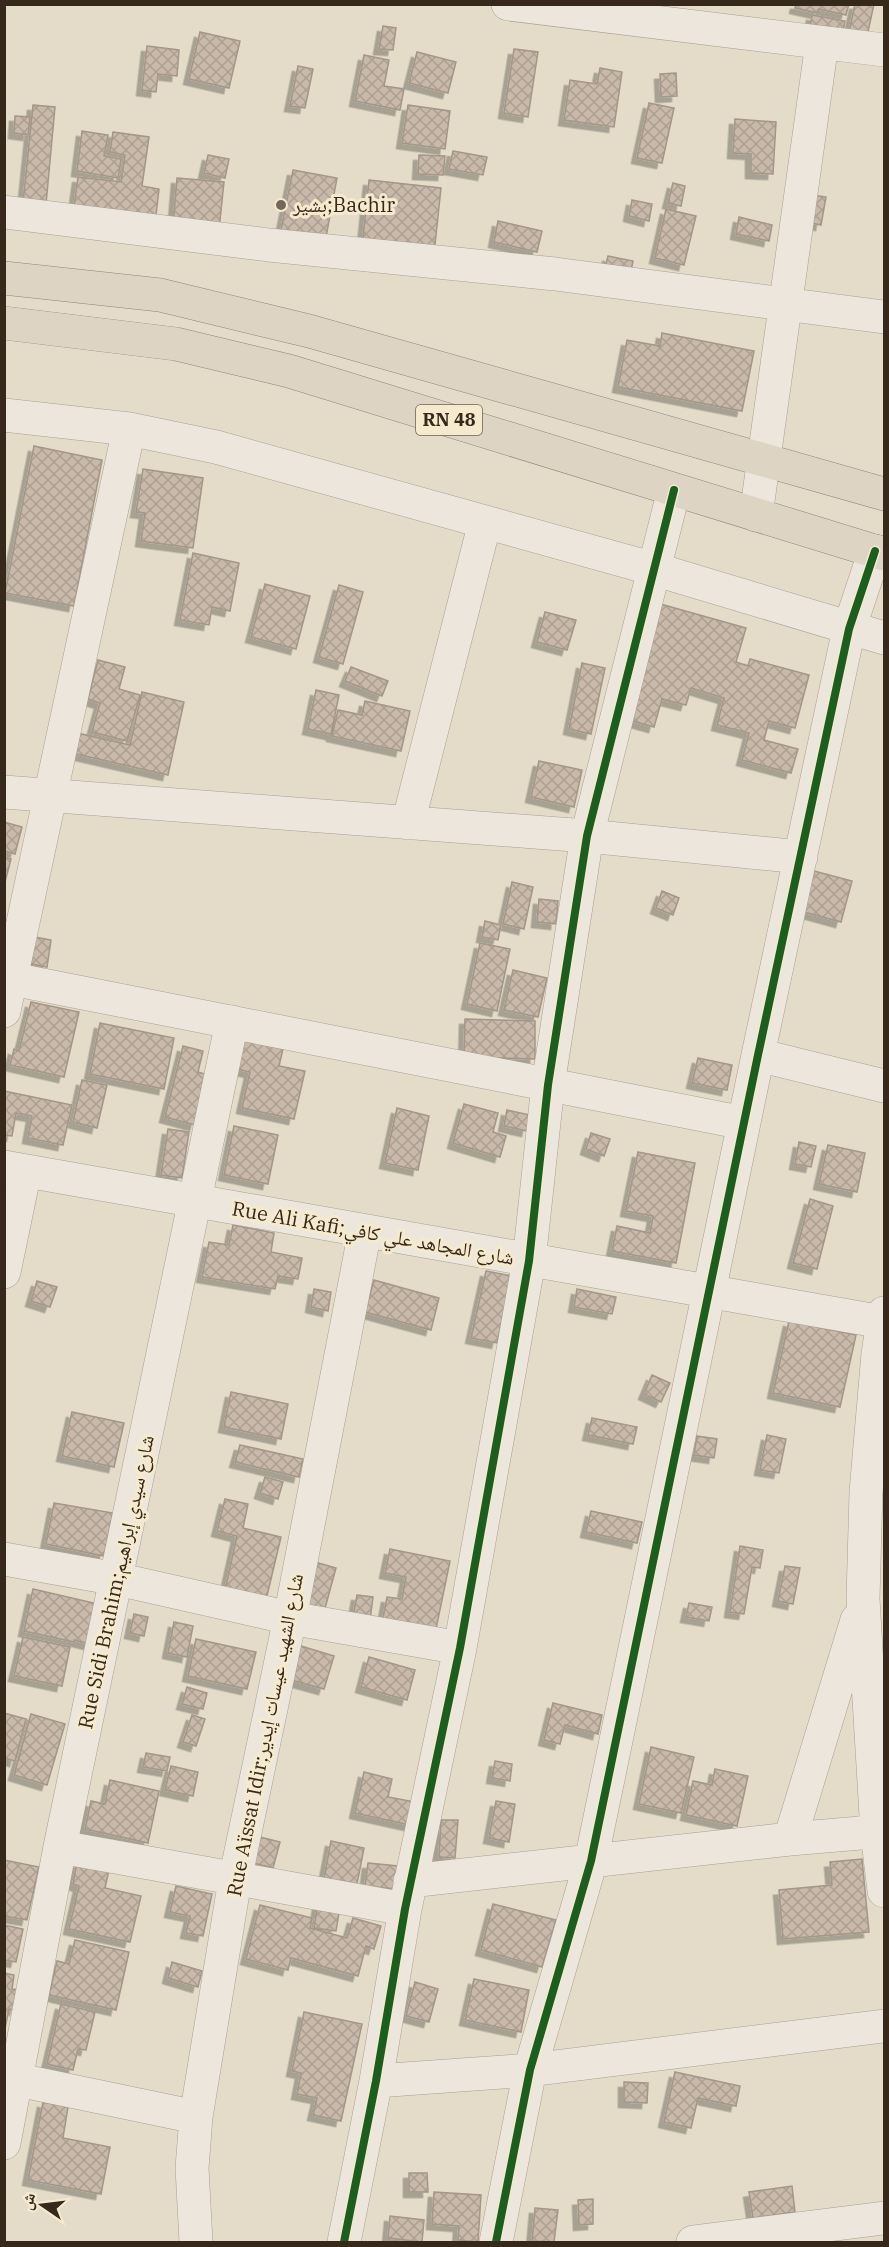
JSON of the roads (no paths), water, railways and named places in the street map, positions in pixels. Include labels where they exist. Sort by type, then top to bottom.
[{"type":"highway","name":"RN 48","points":[[4,278],[160,295],[309,331],[885,494]]},
{"type":"highway","name":"RN 48","points":[[4,323],[176,344],[289,370],[880,553]]},
{"type":"street","points":[[508,4],[885,50]]},
{"type":"street","points":[[756,515],[822,43]]},
{"type":"street","points":[[4,212],[269,245],[555,274],[787,303],[885,318]]},
{"type":"street","points":[[4,415],[129,429],[216,447],[654,569],[885,638]]},
{"type":"street","points":[[4,1011],[129,429]]},
{"type":"street","points":[[344,2242],[376,2081],[407,1895],[460,1648],[529,1261],[548,1085],[587,836],[674,490]]},
{"type":"street","points":[[408,823],[485,522]]},
{"type":"street","points":[[496,2242],[530,2070],[591,1861],[849,628],[880,553]]},
{"type":"street","points":[[4,792],[587,836],[801,857]]},
{"type":"street","points":[[12,980],[744,1123]]},
{"type":"street","name":"Rue Sidi Brahim;شارع سيدي إبراهيم","points":[[4,2144],[11,2079],[232,1022]]},
{"type":"street","points":[[758,1055],[885,1086]]},
{"type":"street","points":[[4,1272],[15,1169]]},
{"type":"street","name":"Rue Ali Kafi;شارع المجاهد علي كافي","points":[[15,1169],[709,1292],[884,1317]]},
{"type":"street","name":"Rue Aïssat Idir;شارع الشهيد عيسات إيدير","points":[[196,2242],[192,2168],[196,2117],[235,1880],[290,1618],[365,1232]]},
{"type":"street","points":[[884,1317],[880,1384],[866,1492],[874,1598],[885,1891]]},
{"type":"street","points":[[4,1559],[117,1579],[290,1618],[460,1648]]},
{"type":"street","points":[[790,1839],[874,1598]]},
{"type":"street","points":[[60,1847],[235,1880],[407,1895],[591,1861],[881,1831]]},
{"type":"street","points":[[376,2081],[530,2070],[885,2026]]},
{"type":"street","points":[[11,2079],[196,2117]]},
{"type":"street","points":[[693,2242],[806,2235],[885,2218]]},
{"type":"place","name":"بشير;Bachir","points":[[281,205]]}]
